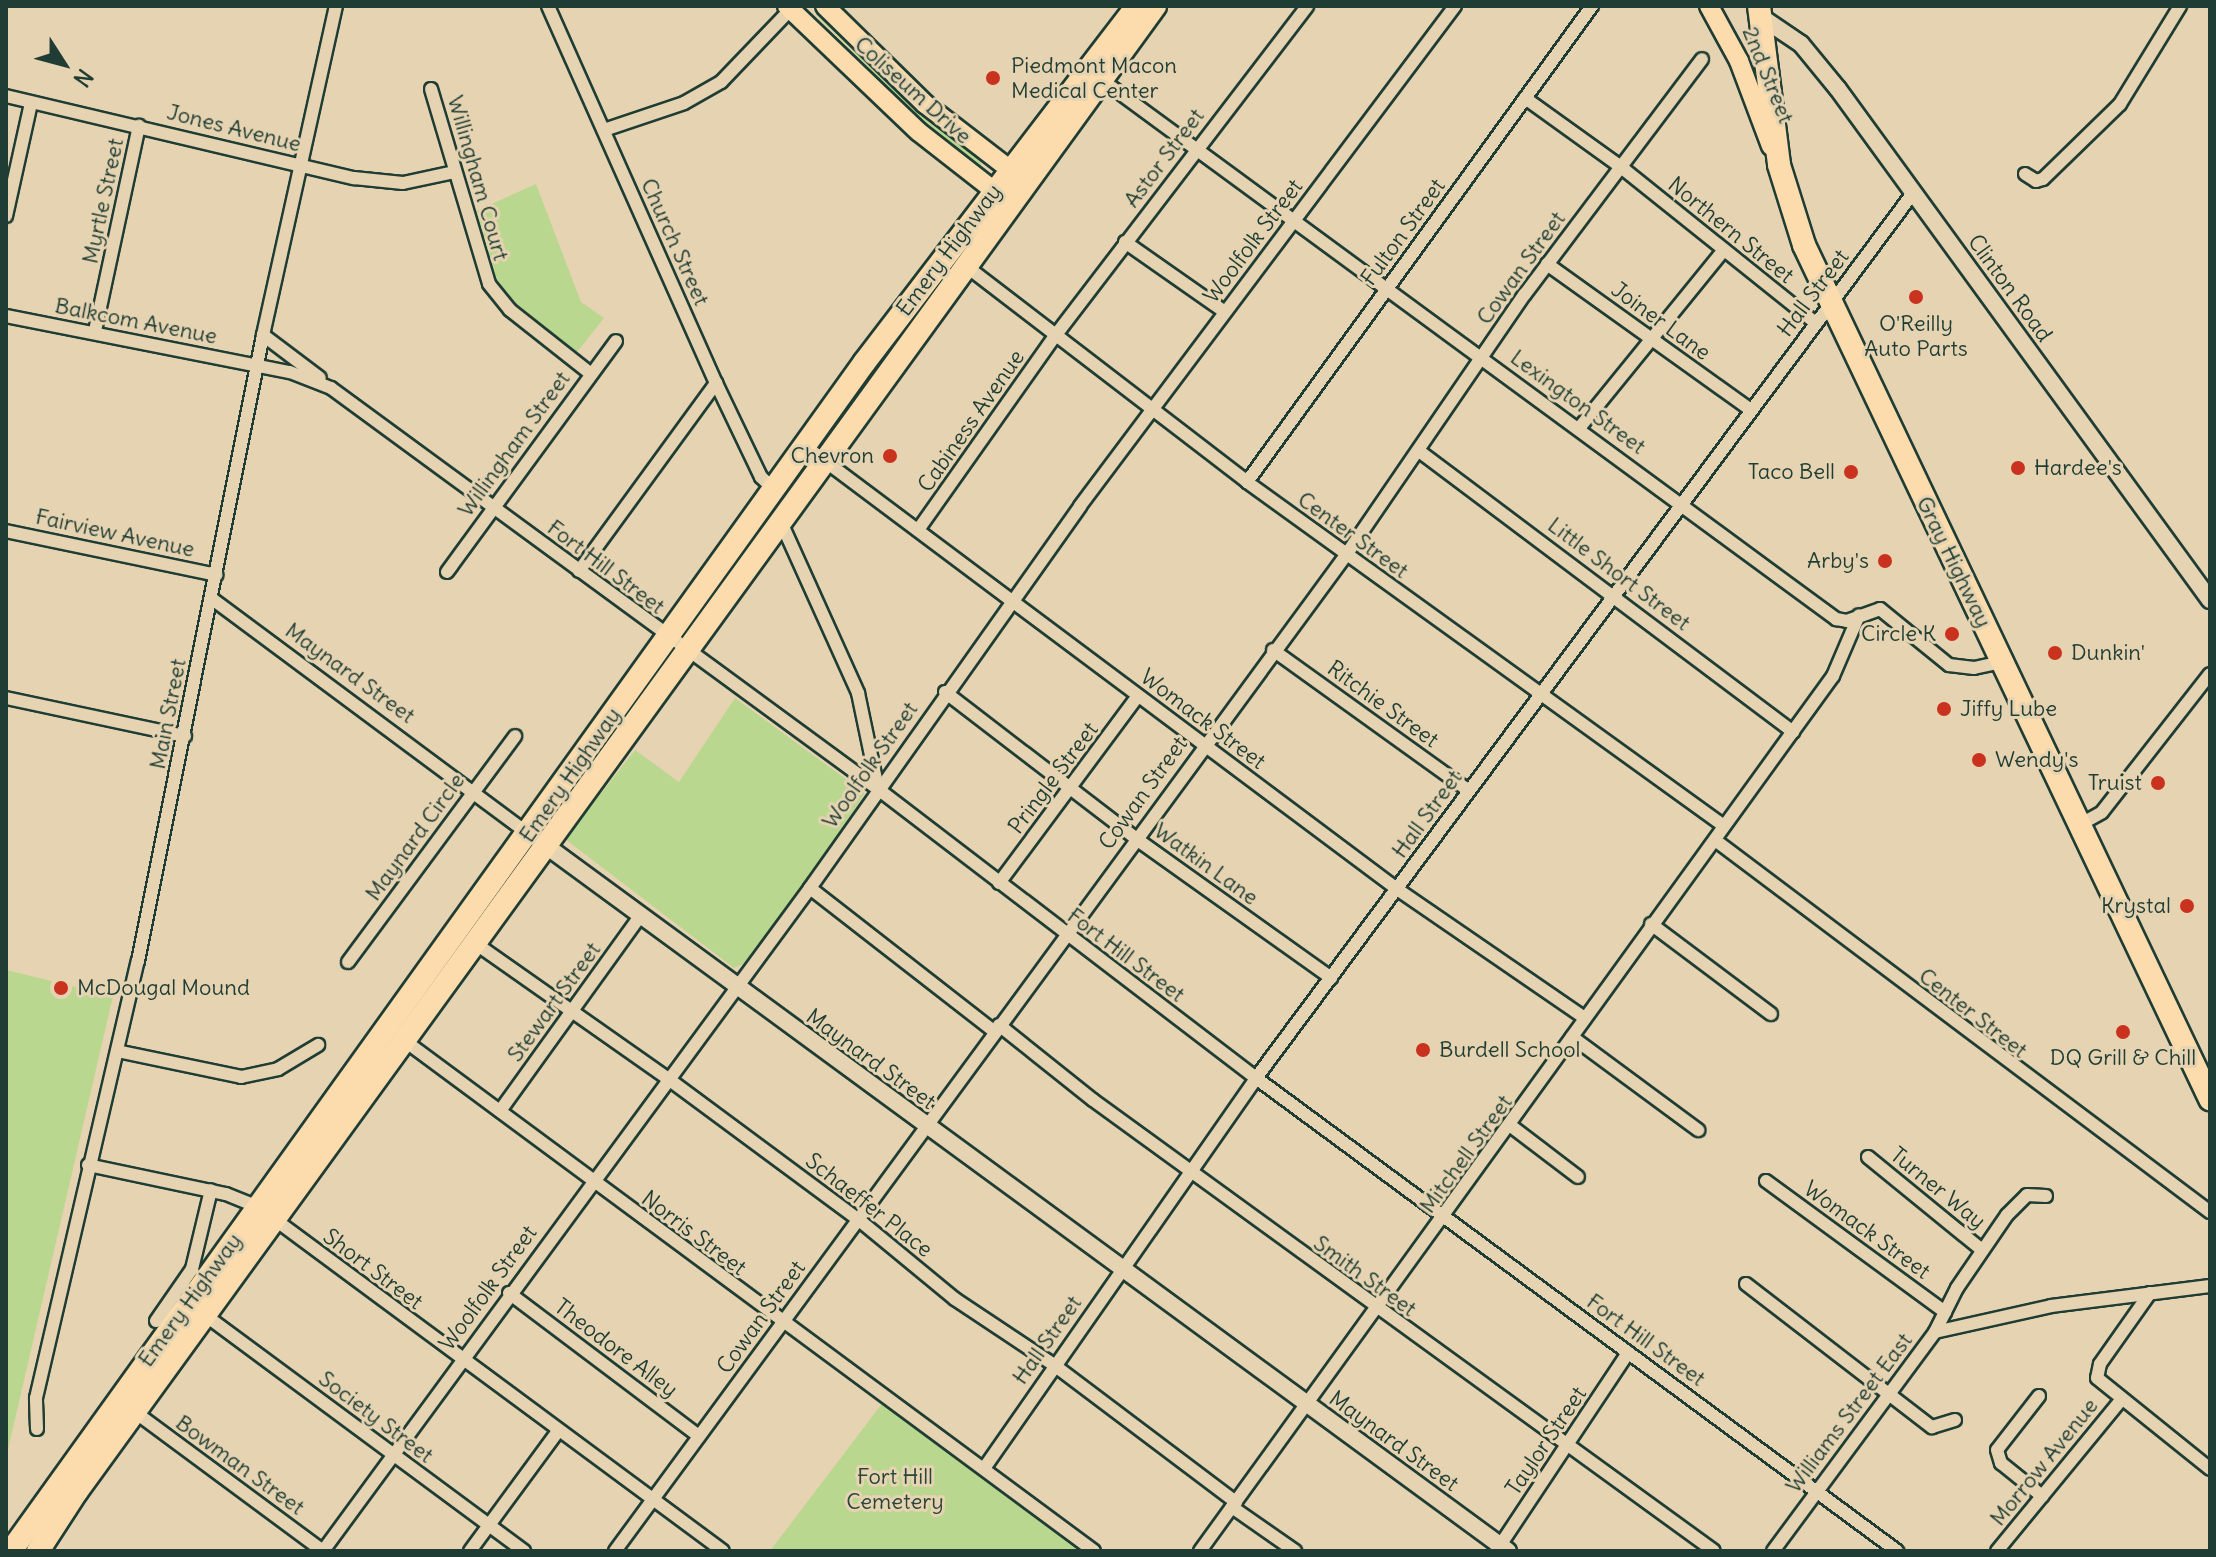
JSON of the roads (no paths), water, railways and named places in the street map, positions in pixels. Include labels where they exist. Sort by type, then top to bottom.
[{"type":"highway","name":"Emery Highway","points":[[11,1551],[266,1213],[537,840],[676,643],[774,489],[814,453],[966,266],[1012,204],[1018,176],[1137,6]]},
{"type":"highway","name":"Emery Highway","points":[[676,643],[780,520],[814,453],[992,191],[1018,176],[1102,80],[1155,6]]},
{"type":"highway","name":"Gray Highway","points":[[1757,10],[1779,165],[1804,245],[2210,1099]]},
{"type":"highway","name":"Emery Highway","points":[[396,1035],[475,943],[537,840]]},
{"type":"highway","name":"Emery Highway","points":[[38,1551],[205,1315],[266,1213]]},
{"type":"main road","name":"Coliseum Drive","points":[[825,6],[925,104],[1018,176]]},
{"type":"main road","name":"2nd Street","points":[[1709,6],[1739,61],[1779,165]]},
{"type":"main road","name":"Coliseum Drive","points":[[790,7],[919,132],[1012,204]]},
{"type":"street","name":"Main Street","points":[[37,1429],[36,1398],[117,1051],[185,736],[263,335],[336,6]]},
{"type":"street","name":"Church Street","points":[[548,6],[716,383],[761,477],[774,489]]},
{"type":"street","name":"Astor Street","points":[[1055,336],[1307,6]]},
{"type":"street","name":"Woolfolk Street","points":[[323,1551],[591,1181],[810,888],[1012,600],[1455,6]]},
{"type":"street","name":"Fulton Street","points":[[1247,482],[1592,6]]},
{"type":"street","points":[[2025,174],[2036,181],[2043,179],[2120,104],[2180,6]]},
{"type":"street","points":[[604,130],[684,103],[721,82],[790,7]]},
{"type":"street","name":"Clinton Road","points":[[1757,10],[1815,59],[2210,600]]},
{"type":"street","name":"Cowan Street","points":[[615,1551],[1135,838],[1346,555],[1547,264],[1702,59]]},
{"type":"street","name":"Lexington Street","points":[[1102,80],[1580,427],[1836,619],[1880,609],[1959,669],[2002,662]]},
{"type":"street","name":"Willingham Court","points":[[431,89],[454,172],[494,292],[591,374]]},
{"type":"street","name":"Jones Avenue","points":[[6,96],[384,182],[454,172]]},
{"type":"street","name":"Northern Street","points":[[1525,98],[1621,167],[1816,323]]},
{"type":"street","points":[[7,208],[31,103]]},
{"type":"street","name":"Myrtle Street","points":[[95,331],[139,126]]},
{"type":"street","name":"Hall Street","points":[[985,1467],[1256,1078],[1913,193]]},
{"type":"street","points":[[1125,242],[1225,312]]},
{"type":"street","points":[[1580,427],[1649,338],[1723,251]]},
{"type":"street","name":"Joiner Lane","points":[[1547,264],[1751,410]]},
{"type":"street","name":"Center Street","points":[[966,266],[1152,412],[1724,826]]},
{"type":"street","name":"Balkcom Avenue","points":[[6,316],[95,331],[257,366]]},
{"type":"street","name":"Fort Hill Street","points":[[263,335],[676,643],[878,789],[1256,1078],[1897,1551]]},
{"type":"street","name":"Cabiness Avenue","points":[[918,530],[1055,336]]},
{"type":"street","name":"Willingham Street","points":[[447,572],[616,341]]},
{"type":"street","name":"Fort Hill Street","points":[[257,366],[331,388]]},
{"type":"street","points":[[579,571],[716,383]]},
{"type":"street","name":"Little Short Street","points":[[1419,451],[1793,732]]},
{"type":"street","name":"Womack Street","points":[[814,453],[1397,889],[1583,1017]]},
{"type":"street","points":[[780,520],[853,680],[878,789]]},
{"type":"street","name":"Fairview Avenue","points":[[6,531],[216,575]]},
{"type":"street","name":"Maynard Street","points":[[211,598],[1502,1549]]},
{"type":"street","name":"Mitchell Street","points":[[1200,1551],[1511,1126],[1583,1017],[1833,676],[1859,615]]},
{"type":"street","name":"Ritchie Street","points":[[1273,650],[1469,791]]},
{"type":"street","points":[[2079,825],[2102,812],[2210,674]]},
{"type":"street","name":"Watkin Lane","points":[[945,692],[1072,785],[1135,838],[1331,978]]},
{"type":"street","name":"Pringle Street","points":[[999,883],[1138,696]]},
{"type":"street","points":[[6,698],[185,736]]},
{"type":"street","name":"Maynard Circle","points":[[348,962],[515,736]]},
{"type":"street","points":[[851,770],[865,742]]},
{"type":"street","name":"Center Street","points":[[1715,840],[2210,1212]]},
{"type":"street","name":"Smith Street","points":[[810,888],[1190,1172],[1566,1447],[1714,1551]]},
{"type":"street","name":"Stewart Street","points":[[500,1111],[641,915]]},
{"type":"street","points":[[1651,924],[1771,1014]]},
{"type":"street","name":"Schaeffer Place","points":[[475,943],[573,1010],[859,1220],[955,1299],[1054,1365],[1295,1551]]},
{"type":"street","name":"Norris Street","points":[[396,1035],[781,1323],[985,1467],[1094,1551]]},
{"type":"street","points":[[1572,1037],[1698,1130]]},
{"type":"street","points":[[117,1051],[241,1077],[278,1069],[318,1045]]},
{"type":"street","points":[[1511,1126],[1578,1177]]},
{"type":"street","name":"Turner Way","points":[[1868,1157],[1982,1250]]},
{"type":"street","name":"Short Street","points":[[88,1165],[211,1190],[266,1213],[723,1551]]},
{"type":"street","name":"Womack Street","points":[[1766,1181],[1945,1312]]},
{"type":"street","points":[[156,1321],[192,1269],[211,1190]]},
{"type":"street","points":[[1935,1332],[1982,1250],[2022,1198],[2046,1196]]},
{"type":"street","points":[[1746,1284],[1932,1427],[1955,1420]]},
{"type":"street","name":"Williams Street East","points":[[1773,1551],[1814,1489],[1935,1332],[2051,1306],[2210,1286]]},
{"type":"street","name":"Theodore Alley","points":[[509,1293],[699,1436]]},
{"type":"street","name":"Morrow Avenue","points":[[1997,1551],[2122,1399],[2103,1384],[2097,1371],[2150,1293]]},
{"type":"street","name":"Society Street","points":[[205,1315],[524,1551]]},
{"type":"street","name":"Taylor Street","points":[[1502,1549],[1628,1353]]},
{"type":"street","points":[[2039,1396],[1997,1450],[2001,1463],[2042,1496]]},
{"type":"street","points":[[2122,1399],[2210,1469]]},
{"type":"street","name":"Bowman Street","points":[[135,1412],[323,1551]]},
{"type":"street","points":[[470,1551],[558,1431]]},
{"type":"place","name":"Piedmont Macon Medical Center","points":[[993,78]]},
{"type":"place","name":"O'Reilly Auto Parts","points":[[1916,297]]},
{"type":"place","name":"Chevron","points":[[890,456]]},
{"type":"place","name":"Hardee's","points":[[2018,468]]},
{"type":"place","name":"Taco Bell","points":[[1851,472]]},
{"type":"place","name":"Arby's","points":[[1885,561]]},
{"type":"place","name":"Circle K","points":[[1952,634]]},
{"type":"place","name":"Dunkin'","points":[[2055,653]]},
{"type":"place","name":"Jiffy Lube","points":[[1944,709]]},
{"type":"place","name":"Wendy's","points":[[1979,760]]},
{"type":"place","name":"Truist","points":[[2158,783]]},
{"type":"place","name":"Krystal","points":[[2187,906]]},
{"type":"place","name":"McDougal Mound","points":[[61,988]]},
{"type":"place","name":"DQ Grill & Chill","points":[[2123,1032]]},
{"type":"place","name":"Burdell School","points":[[1423,1050]]},
{"type":"park label","name":"Fort Hill Cemetery","points":[[895,1488]]}]
